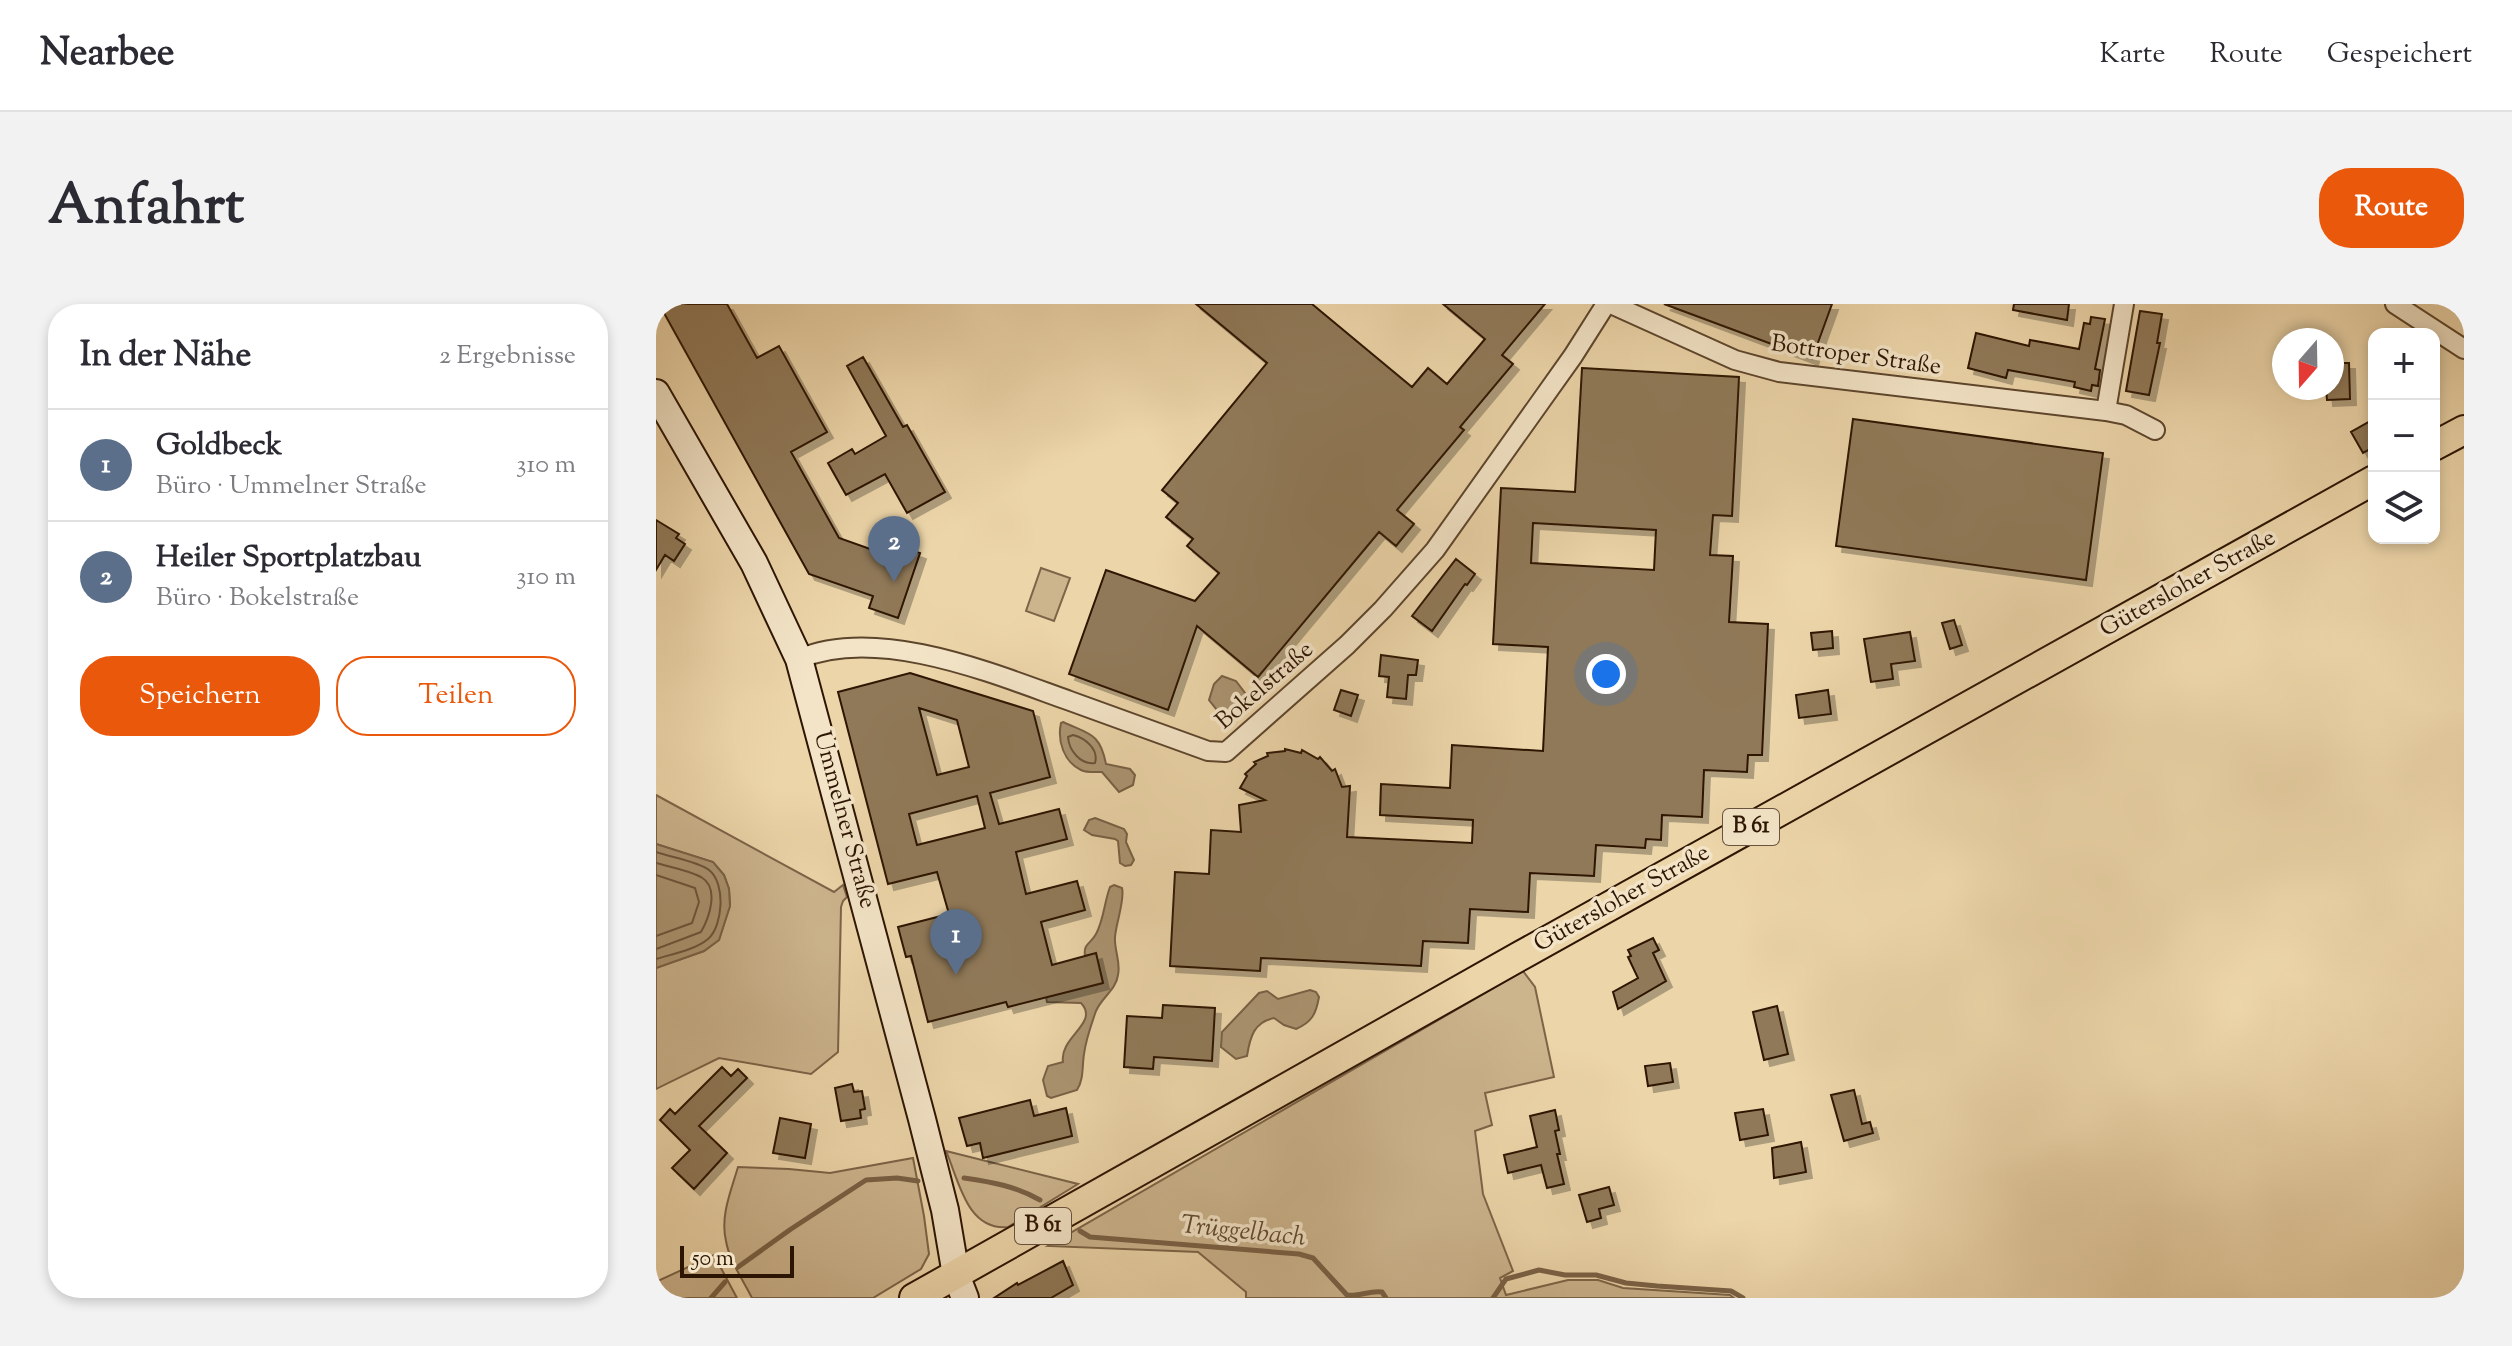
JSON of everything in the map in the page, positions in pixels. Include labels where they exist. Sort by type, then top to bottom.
[{"type":"main road","name":"Ummelner Straße","points":[[656,393],[754,563],[799,659],[922,1119],[961,1286]]},
{"type":"main road","points":[[2440,443],[2464,430]]},
{"type":"main road","name":"Gütersloher Straße","points":[[914,1298],[961,1286],[1534,948],[2368,483]]},
{"type":"street","name":"Bottroper Straße","points":[[1608,304],[1735,360],[1779,372],[2106,411],[2126,415],[2155,430]]},
{"type":"street","name":"Bokelstraße","points":[[799,659],[851,649],[928,655],[1044,692],[1208,751],[1226,752],[1347,645],[1412,577],[1435,550],[1608,304]]},
{"type":"street","points":[[2106,411],[2124,304]]},
{"type":"street","points":[[2395,304],[2464,349]]},
{"type":"shaded area","points":[[1041,568],[1070,578],[1054,621],[1026,611]]},
{"type":"shaded area","points":[[656,795],[834,892],[843,885],[847,897],[841,907],[838,1052],[811,1074],[719,1058],[656,1089],[656,968],[704,951],[719,940],[730,905],[724,875],[713,862],[656,844]]},
{"type":"shaded area","points":[[1523,971],[1535,987],[1554,1077],[1485,1093],[1492,1125],[1475,1131],[1483,1194],[1513,1271],[1500,1278],[1506,1295],[1568,1280],[1598,1280],[1623,1288],[1730,1295],[1734,1298],[1246,1298],[1246,1292],[1198,1252],[1048,1246]]},
{"type":"shaded area","points":[[946,1151],[1078,1184],[1008,1227],[994,1226],[983,1221],[966,1202]]},
{"type":"shaded area","points":[[913,1158],[929,1254],[921,1269],[873,1298],[752,1298],[730,1255],[725,1232],[727,1204],[738,1167],[830,1173]]},
{"type":"shaded area","points":[[714,1255],[737,1298],[656,1298],[656,1280]]},
{"type":"water","points":[[1222,676],[1236,681],[1245,693],[1242,703],[1230,712],[1217,710],[1209,700],[1214,684]]},
{"type":"water","points":[[1063,722],[1092,736],[1100,746],[1106,764],[1130,769],[1135,775],[1133,785],[1119,792],[1102,772],[1086,772],[1070,762],[1061,744]]},
{"type":"water","points":[[1095,818],[1124,829],[1134,860],[1131,865],[1120,863],[1118,841],[1084,830],[1089,820]]},
{"type":"water","points":[[656,844],[713,862],[724,875],[730,906],[719,940],[704,951],[656,968]]},
{"type":"water","points":[[1110,887],[1122,888],[1123,893],[1115,937],[1119,965],[1117,980],[1096,1011],[1077,1090],[1051,1098],[1047,1096],[1043,1080],[1048,1066],[1063,1062],[1063,1053],[1083,1024],[1086,1010],[1081,1003],[1047,1002],[1046,997],[1103,983],[1096,954],[1085,956],[1085,952],[1099,928]]},
{"type":"water","points":[[1310,990],[1319,997],[1315,1013],[1306,1023],[1296,1029],[1274,1018],[1267,1020],[1254,1031],[1247,1056],[1236,1059],[1221,1047],[1222,1032],[1259,993],[1267,991],[1278,999]]},
{"type":"building","points":[[659,304],[727,304],[757,358],[779,346],[827,432],[791,452],[839,538],[887,555],[891,543],[920,553],[898,618],[869,608],[873,596],[809,574]]},
{"type":"building","points":[[1196,304],[1312,304],[1412,387],[1428,368],[1447,384],[1485,339],[1443,304],[1545,304],[1502,355],[1513,364],[1460,427],[1464,430],[1397,510],[1414,524],[1396,546],[1379,532],[1258,677],[1197,626],[1168,710],[1069,674],[1106,570],[1195,601],[1219,573],[1187,546],[1193,539],[1166,517],[1178,503],[1162,490],[1267,363]]},
{"type":"building","points":[[1664,304],[1832,304],[1812,359]]},
{"type":"building","points":[[2014,304],[2069,304],[2067,320],[2013,310]]},
{"type":"building","points":[[2140,311],[2162,314],[2157,343],[2160,343],[2149,395],[2126,391]]},
{"type":"building","points":[[2091,317],[2105,319],[2095,369],[2100,370],[2098,386],[2092,385],[2091,391],[2074,387],[2075,382],[2008,370],[2006,378],[1968,368],[1976,333],[2029,346],[2030,340],[2079,349],[2084,323],[2090,324]]},
{"type":"building","points":[[863,357],[945,492],[907,513],[885,474],[846,495],[828,463],[852,449],[855,454],[886,436],[847,366]]},
{"type":"building","points":[[2344,363],[2349,363],[2350,399],[2344,399]]},
{"type":"building","points":[[1582,368],[1739,377],[1732,516],[1713,515],[1710,555],[1733,556],[1729,622],[1768,624],[1762,755],[1748,755],[1747,772],[1704,770],[1702,817],[1662,815],[1661,840],[1646,839],[1645,848],[1596,845],[1594,876],[1530,873],[1528,912],[1470,909],[1468,943],[1423,941],[1421,966],[1261,958],[1260,971],[1170,966],[1175,872],[1209,874],[1211,830],[1241,832],[1239,805],[1265,800],[1240,788],[1247,776],[1245,774],[1256,764],[1254,762],[1268,756],[1267,753],[1285,749],[1301,753],[1302,750],[1318,759],[1320,757],[1332,771],[1335,769],[1342,787],[1350,786],[1347,837],[1472,843],[1473,820],[1380,815],[1381,784],[1450,788],[1452,745],[1543,751],[1548,647],[1493,644],[1501,488],[1575,492]],"holes":[[[1533,523],[1656,530],[1654,570],[1531,563]]]},
{"type":"building","points":[[1853,419],[2103,453],[2086,580],[1836,546]]},
{"type":"building","points":[[2368,422],[2368,450],[2363,453],[2351,432]]},
{"type":"building","points":[[656,520],[679,534],[676,538],[685,544],[674,561],[665,555],[656,570]]},
{"type":"building","points":[[1456,559],[1475,574],[1432,631],[1412,616]]},
{"type":"building","points":[[1954,620],[1962,645],[1950,649],[1942,623]]},
{"type":"building","points":[[1832,631],[1833,648],[1813,650],[1811,633]]},
{"type":"building","points":[[1910,632],[1915,661],[1891,664],[1893,679],[1871,682],[1864,639]]},
{"type":"building","points":[[1381,655],[1418,660],[1416,675],[1408,675],[1406,699],[1387,697],[1389,677],[1379,676]]},
{"type":"building","points":[[910,673],[1033,711],[1050,777],[990,793],[999,824],[1059,809],[1067,839],[1016,852],[1026,894],[1077,881],[1085,910],[1041,922],[1052,965],[1096,953],[1103,983],[1008,1007],[1006,1002],[928,1022],[911,956],[906,957],[898,927],[949,914],[937,872],[888,884],[838,692]],"holes":[[[919,708],[957,720],[969,767],[937,775]],[[977,796],[985,828],[917,845],[909,814]]]},
{"type":"building","points":[[1341,690],[1358,695],[1351,716],[1334,710]]},
{"type":"building","points":[[1828,690],[1831,714],[1799,718],[1796,695]]},
{"type":"building","points":[[1653,938],[1659,950],[1653,953],[1666,981],[1618,1009],[1613,992],[1638,978],[1628,950]]},
{"type":"building","points":[[1163,1005],[1215,1008],[1212,1061],[1154,1057],[1153,1069],[1124,1067],[1127,1016],[1162,1018]]},
{"type":"building","points":[[1777,1006],[1788,1054],[1764,1060],[1753,1012]]},
{"type":"building","points":[[1670,1063],[1673,1082],[1648,1086],[1645,1066]]},
{"type":"building","points":[[722,1067],[731,1076],[738,1069],[747,1078],[699,1126],[727,1153],[694,1189],[672,1168],[690,1150],[660,1120],[670,1109],[675,1114]]},
{"type":"building","points":[[852,1084],[854,1092],[862,1091],[865,1109],[860,1110],[861,1118],[841,1121],[835,1088]]},
{"type":"building","points":[[1854,1090],[1862,1124],[1870,1122],[1873,1133],[1844,1141],[1831,1095]]},
{"type":"building","points":[[1030,1100],[1034,1116],[1066,1108],[1072,1136],[983,1158],[980,1143],[967,1146],[959,1118]]},
{"type":"building","points":[[1763,1109],[1768,1135],[1740,1140],[1735,1113]]},
{"type":"building","points":[[1555,1110],[1559,1130],[1555,1131],[1560,1154],[1557,1154],[1564,1184],[1547,1188],[1541,1165],[1508,1173],[1504,1155],[1537,1147],[1530,1116]]},
{"type":"building","points":[[780,1118],[811,1124],[805,1158],[773,1153]]},
{"type":"building","points":[[1801,1142],[1806,1172],[1774,1178],[1772,1148]]},
{"type":"building","points":[[1609,1187],[1614,1205],[1599,1209],[1601,1218],[1587,1222],[1579,1195]]},
{"type":"building","points":[[1063,1261],[1073,1285],[1051,1298],[994,1298],[1017,1283]]},
{"type":"waterway","name":"Trüggelbach","points":[[738,1267],[866,1180],[897,1178],[918,1181]]},
{"type":"waterway","name":"Trüggelbach","points":[[964,1178],[1003,1185],[1040,1200]]},
{"type":"waterway","name":"Trüggelbach","points":[[1080,1231],[1090,1237],[1299,1254],[1313,1258],[1347,1295],[1382,1292],[1386,1298]]},
{"type":"waterway","name":"Trüggelbach","points":[[1493,1298],[1506,1279],[1539,1270],[1565,1275],[1596,1275],[1626,1283],[1731,1291],[1743,1298]]},
{"type":"waterway","name":"Trüggelbach","points":[[711,1298],[725,1282]]},
{"type":"place","name":"Heiler Sportplatzbau","points":[[894,582]]},
{"type":"place","name":"Goldbeck","points":[[956,975]]}]
